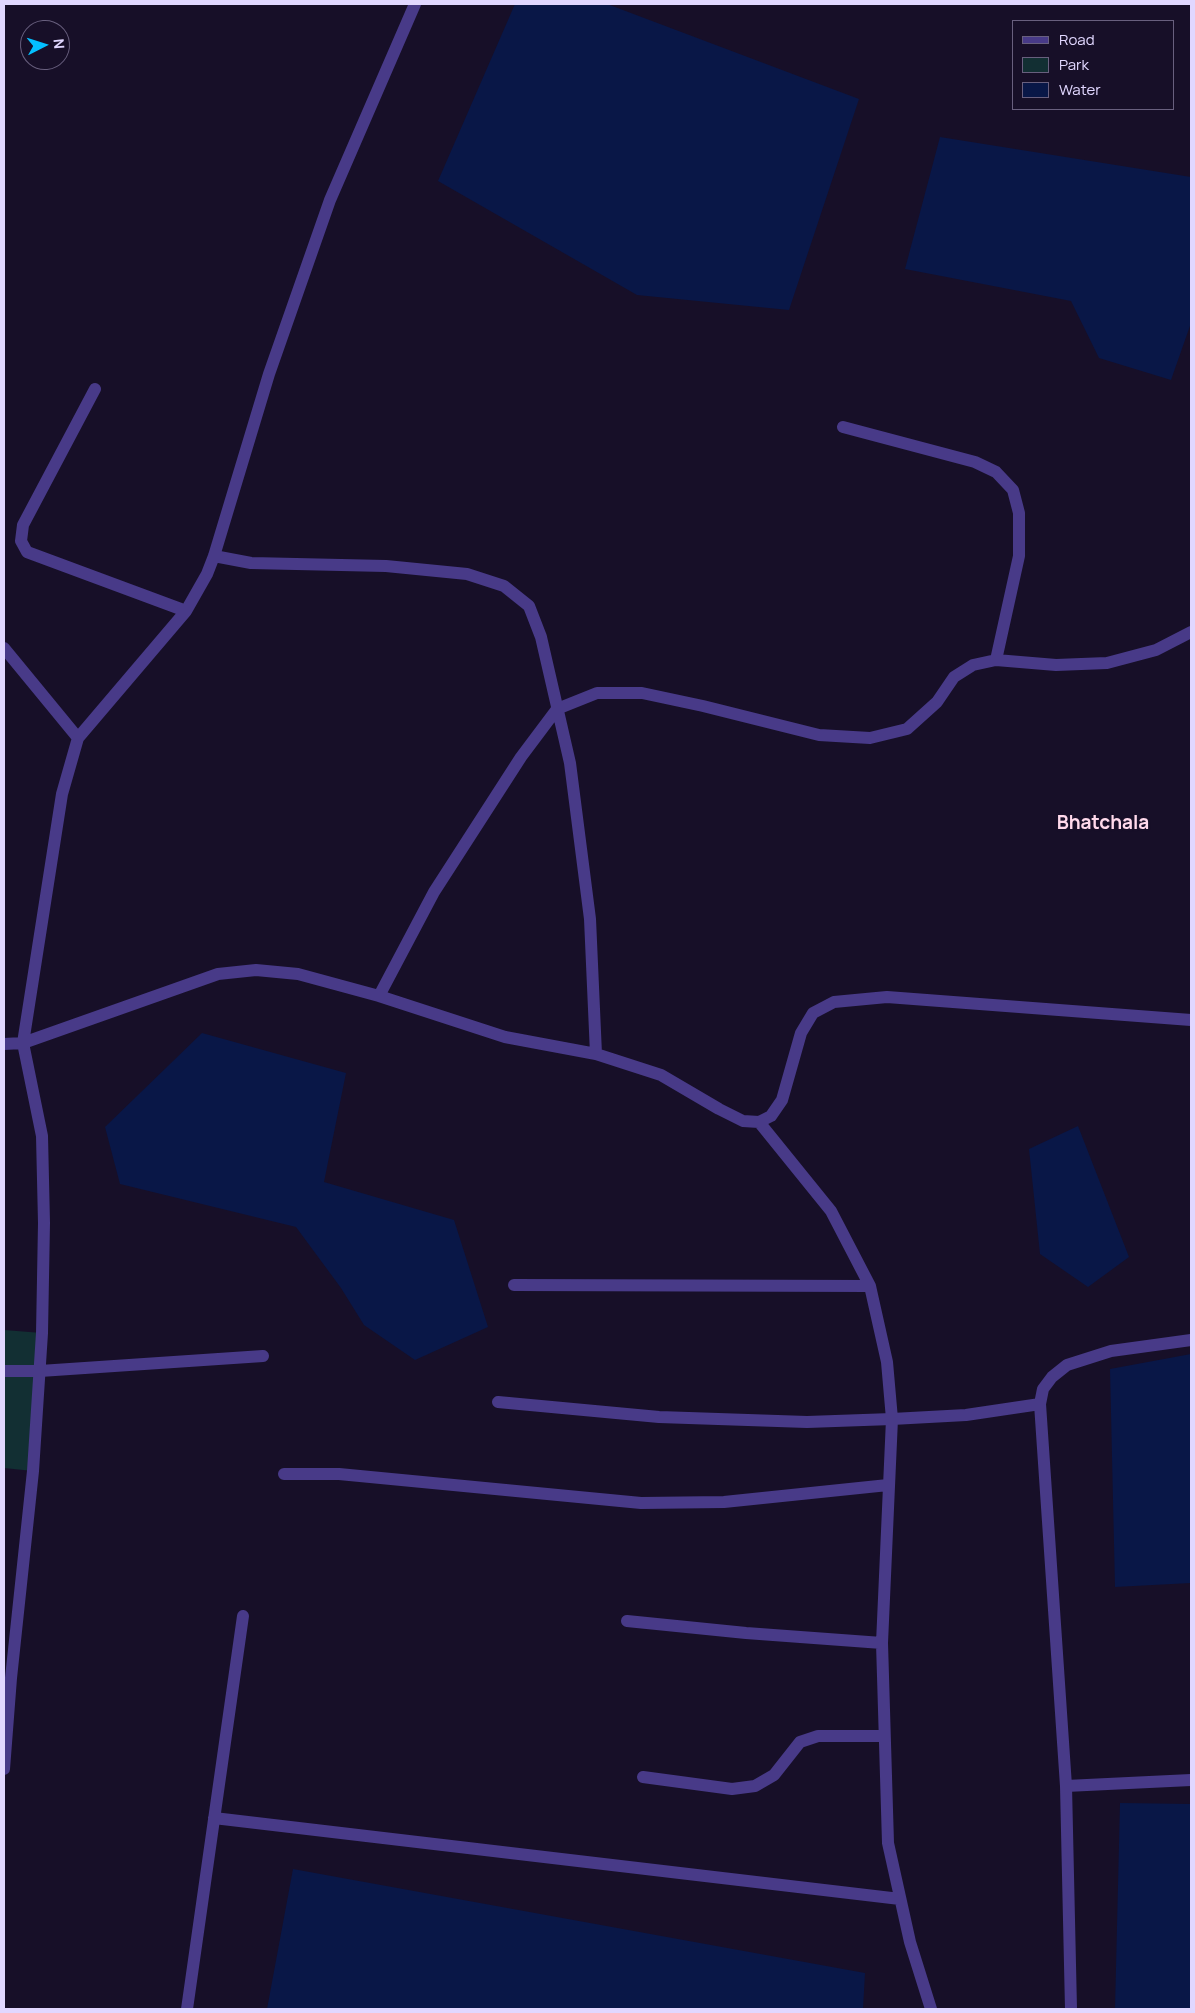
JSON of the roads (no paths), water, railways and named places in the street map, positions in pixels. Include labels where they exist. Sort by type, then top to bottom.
[{"type":"street","points":[[4,1769],[11,1678],[33,1471],[40,1371],[44,1222],[42,1136],[23,1043],[62,794],[78,738],[186,610],[207,574],[269,374],[330,200],[415,4]]},
{"type":"street","points":[[95,389],[23,525],[21,541],[27,552],[186,610]]},
{"type":"street","points":[[843,427],[975,462],[996,472],[1013,490],[1019,513],[1019,556],[996,660]]},
{"type":"street","points":[[214,556],[251,563],[395,567],[467,574],[504,586],[529,606],[541,637],[570,763],[590,918],[596,1054]]},
{"type":"street","points":[[378,996],[434,892],[521,757],[557,709],[597,694],[642,693],[819,735],[870,738],[907,729],[937,702],[954,677],[973,665],[996,660],[1056,666],[1107,663],[1156,650],[1191,632]]},
{"type":"street","points":[[4,648],[78,738]]},
{"type":"street","points":[[4,1044],[23,1043],[218,974],[256,970],[298,974],[378,996],[505,1037],[596,1054],[661,1075],[743,1121],[759,1122],[771,1116],[782,1100],[801,1033],[813,1013],[834,1002],[888,997],[1191,1020]]},
{"type":"street","points":[[759,1122],[831,1211],[870,1286],[887,1362],[892,1420],[882,1643],[888,1843],[910,1942],[932,2009]]},
{"type":"street","points":[[514,1285],[870,1286]]},
{"type":"street","points":[[1071,2009],[1066,1786],[1040,1404],[1043,1389],[1052,1377],[1067,1366],[1111,1351],[1191,1340]]},
{"type":"street","points":[[4,1371],[40,1371],[263,1356]]},
{"type":"street","points":[[498,1402],[659,1417],[807,1422],[892,1420],[966,1415],[1040,1404]]},
{"type":"street","points":[[284,1474],[339,1474],[641,1503],[724,1502],[888,1485]]},
{"type":"street","points":[[187,2009],[243,1616]]},
{"type":"street","points":[[627,1622],[882,1643]]},
{"type":"street","points":[[643,1777],[732,1789],[755,1786],[774,1775],[800,1742],[818,1736],[884,1736]]},
{"type":"street","points":[[1066,1786],[1191,1780]]},
{"type":"street","points":[[214,1818],[900,1899]]},
{"type":"water","points":[[515,4],[607,4],[859,99],[789,310],[637,295],[438,181]]},
{"type":"water","points":[[940,137],[1191,177],[1191,323],[1171,380],[1099,358],[1071,301],[905,269]]},
{"type":"water","points":[[202,1033],[346,1073],[324,1182],[454,1220],[488,1327],[415,1360],[364,1325],[341,1288],[296,1227],[120,1184],[105,1127]]},
{"type":"water","points":[[1078,1126],[1129,1257],[1088,1287],[1040,1254],[1029,1149]]},
{"type":"water","points":[[1191,1354],[1191,1583],[1115,1587],[1110,1369]]},
{"type":"water","points":[[1120,1803],[1191,1804],[1191,2009],[1115,2009]]},
{"type":"water","points":[[293,1869],[865,1973],[863,2009],[267,2009]]},
{"type":"district","name":"Bhatchala","points":[[1103,824]]}]
